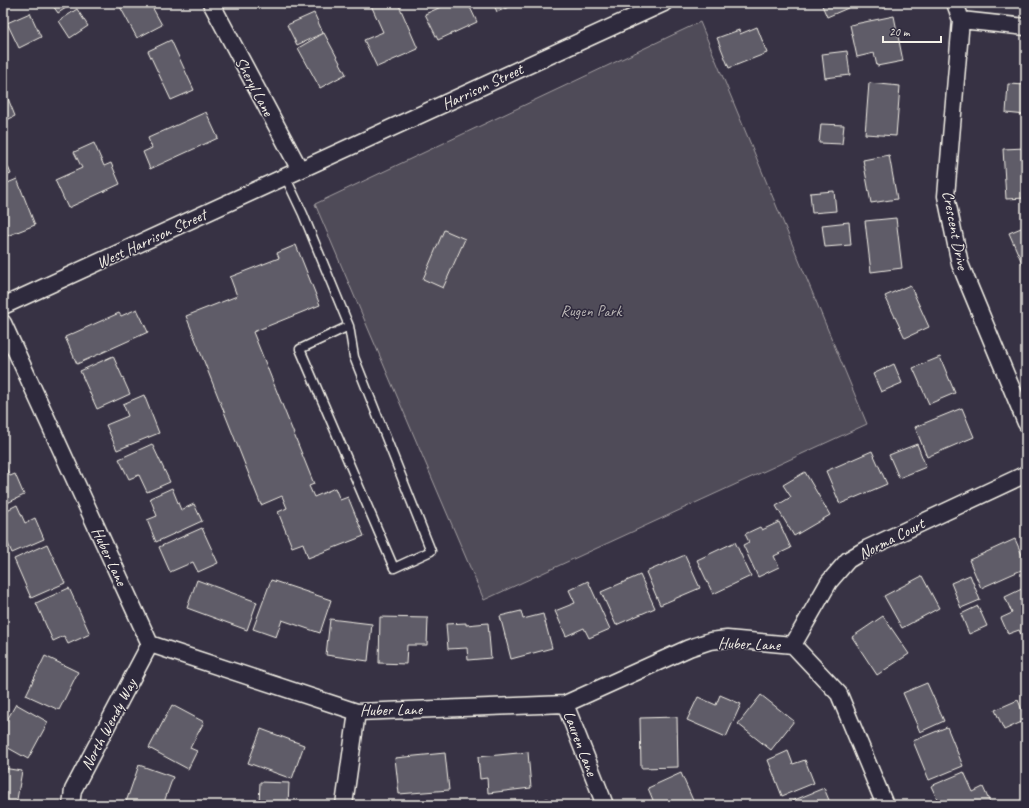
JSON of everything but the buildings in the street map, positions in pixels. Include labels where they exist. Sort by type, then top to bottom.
[{"type":"street","name":"Sheryl Lane","points":[[211,3],[293,173]]},
{"type":"street","name":"Harrison Street","points":[[293,173],[664,3]]},
{"type":"street","name":"Crescent Drive","points":[[955,3],[961,20],[946,196],[960,264],[1026,423]]},
{"type":"street","points":[[961,20],[1026,27]]},
{"type":"street","name":"West Harrison Street","points":[[3,306],[293,173]]},
{"type":"street","name":"Huber Lane","points":[[3,323],[150,644],[357,712],[565,704],[689,648],[710,641],[727,639],[793,645],[839,694],[884,805]]},
{"type":"street","name":"Norma Court","points":[[793,645],[828,582],[848,560],[868,548],[1026,474]]},
{"type":"street","name":"North Wendy Way","points":[[71,805],[73,790],[150,644]]},
{"type":"street","name":"Lauren Lane","points":[[565,704],[605,805]]},
{"type":"street","points":[[344,805],[357,712]]},
{"type":"lane","points":[[293,173],[303,214],[349,326],[354,357],[431,551],[394,568],[300,349],[349,326]]},
{"type":"green space","name":"Rugen Park","points":[[700,22],[867,424],[484,600],[315,204]]}]
